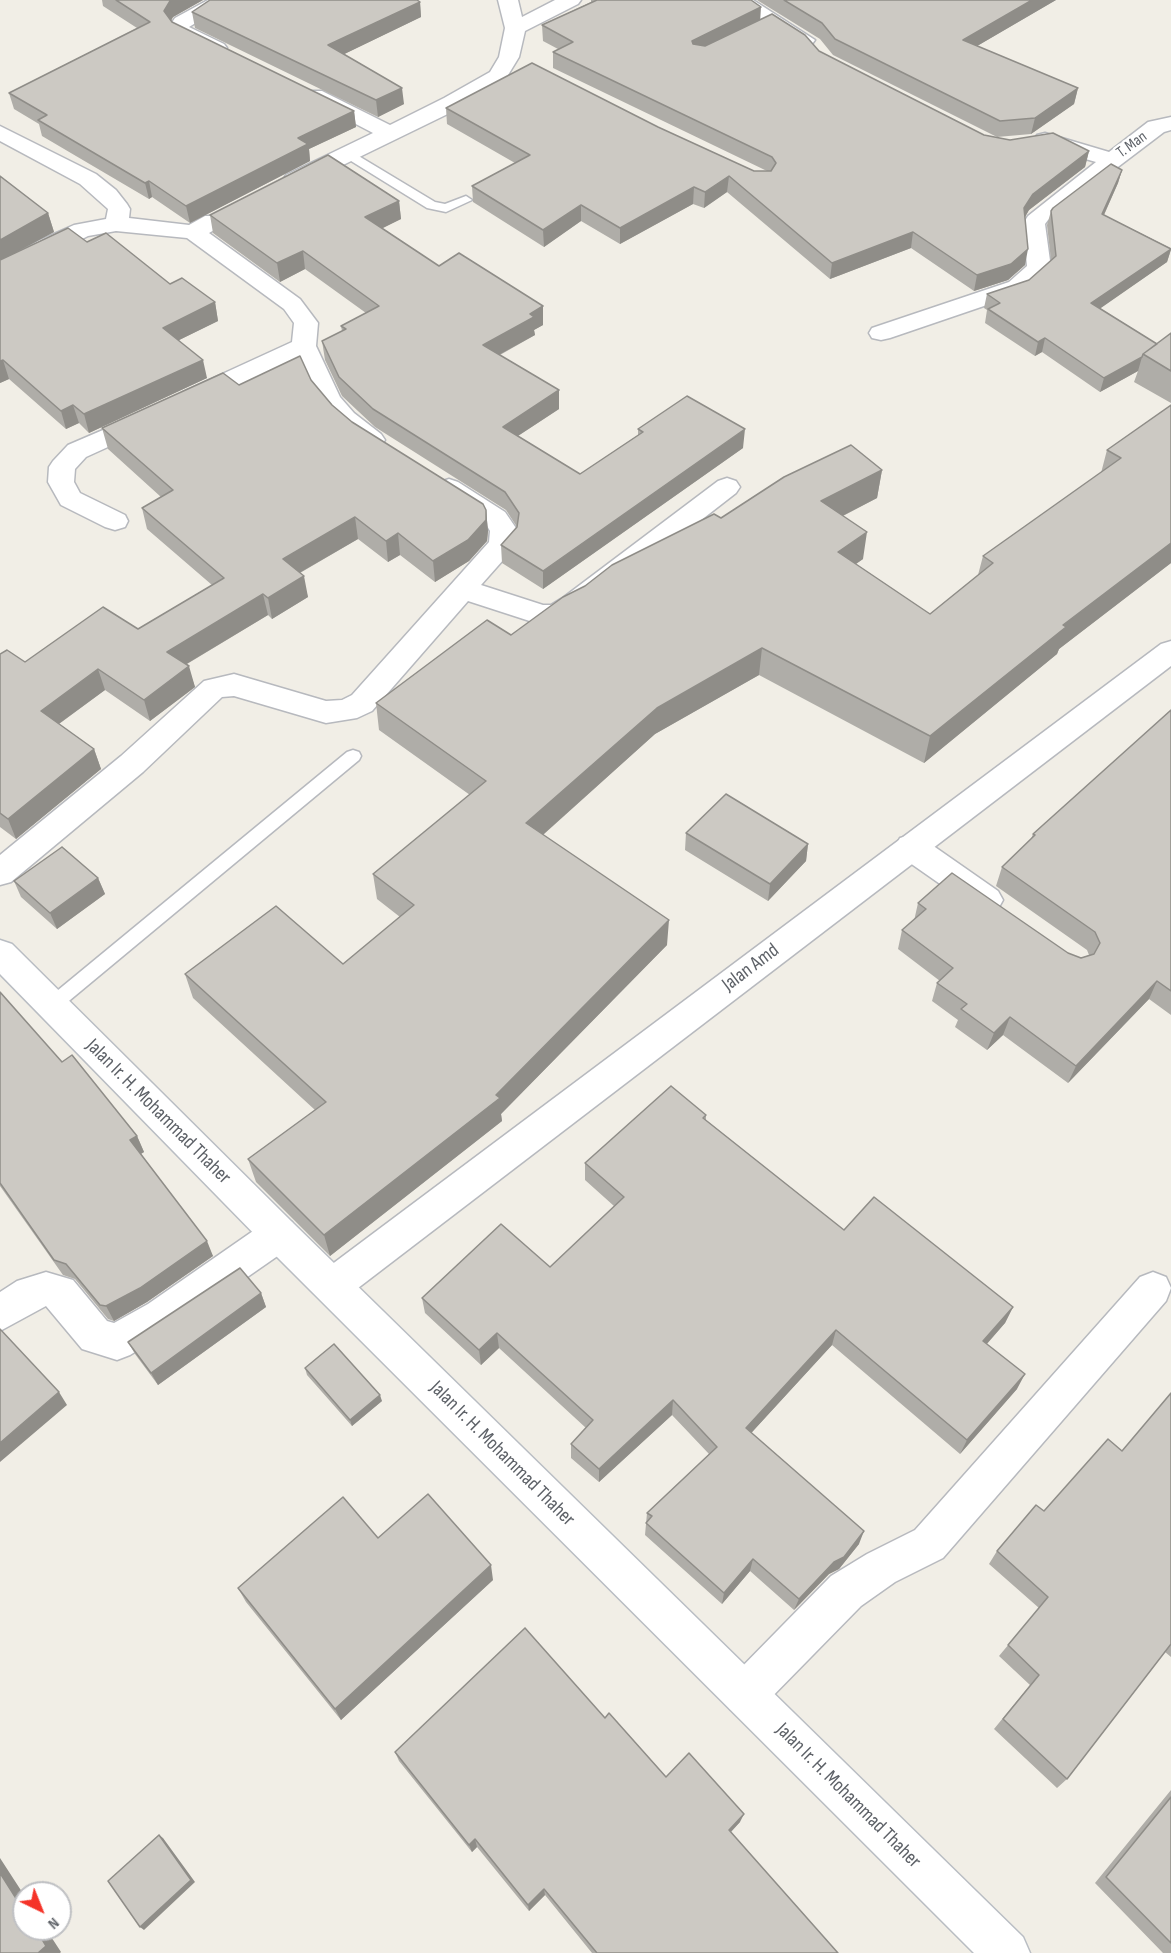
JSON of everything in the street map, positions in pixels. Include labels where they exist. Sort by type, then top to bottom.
[{"type":"street","points":[[223,0],[182,22],[179,27],[183,32],[234,56]]},
{"type":"street","points":[[275,190],[388,132],[452,103],[498,76],[509,57],[515,28],[508,0]]},
{"type":"street","points":[[515,28],[571,0]]},
{"type":"street","points":[[763,11],[812,45],[819,53]]},
{"type":"street","points":[[509,57],[530,67]]},
{"type":"street","points":[[294,85],[388,132]]},
{"type":"street","name":"T. Man","points":[[1026,142],[1050,140],[1113,160],[1156,127],[1171,123]]},
{"type":"street","points":[[0,132],[88,179],[108,195],[119,209],[117,224]]},
{"type":"street","points":[[881,333],[1017,287],[1039,268],[1034,224],[1039,216],[1113,160]]},
{"type":"street","points":[[193,231],[234,211]]},
{"type":"street","points":[[0,274],[46,246],[82,230],[117,224],[193,231],[292,304],[306,323],[304,346],[329,400],[365,435],[395,454]]},
{"type":"street","points":[[115,521],[70,499],[61,482],[62,467],[77,451],[304,346]]},
{"type":"street","points":[[0,873],[132,764],[214,688],[234,685],[326,712],[347,710],[362,703],[502,544],[504,531],[496,518],[425,473]]},
{"type":"street","points":[[462,589],[542,615],[557,614],[574,604],[727,487]]},
{"type":"street","name":"Jalan Amd","points":[[332,1286],[1171,651]]},
{"type":"street","points":[[911,847],[1007,914]]},
{"type":"street","name":"Jalan Ir. H. Mohammad Thaher","points":[[0,953],[279,1234],[1008,1953]]},
{"type":"street","points":[[0,1314],[30,1293],[46,1289],[60,1292],[95,1336],[117,1342],[161,1316],[279,1234]]},
{"type":"street","points":[[745,1694],[846,1591],[881,1568],[929,1544],[1153,1289]]},
{"type":"lane","points":[[346,153],[431,206],[446,208],[466,200]]},
{"type":"lane","points":[[52,1005],[352,756]]},
{"type":"building","points":[[116,0],[172,0],[164,11],[172,22],[354,111],[298,138],[308,144],[186,206],[149,181],[145,183],[38,120],[47,115],[9,93],[150,22]]},
{"type":"building","points":[[210,0],[417,0],[420,2],[328,45],[402,88],[376,100],[192,12]]},
{"type":"building","points":[[597,0],[751,0],[761,7],[692,41],[693,44],[705,46],[772,14],[805,35],[819,51],[984,135],[1010,140],[1053,133],[1089,151],[1033,194],[1024,208],[1028,249],[1011,264],[977,275],[913,232],[832,263],[729,176],[705,192],[694,187],[620,228],[581,205],[543,230],[472,186],[530,155],[446,108],[532,63],[658,127],[754,171],[771,171],[776,163],[772,157],[553,52],[573,42],[542,25]]},
{"type":"building","points":[[784,0],[1032,0],[963,40],[1078,88],[1035,118],[1000,121],[835,39],[822,23]]},
{"type":"building","points":[[328,155],[399,201],[365,217],[439,266],[459,253],[543,306],[530,314],[534,317],[483,345],[559,390],[503,427],[580,474],[643,432],[638,429],[687,396],[745,429],[543,571],[501,545],[517,527],[519,513],[505,492],[373,409],[339,377],[322,341],[346,329],[341,326],[379,306],[303,251],[277,263],[210,215]]},
{"type":"building","points":[[1111,164],[1122,170],[1102,214],[1171,249],[1091,303],[1157,344],[1142,357],[1104,378],[1045,338],[1038,342],[988,309],[1000,303],[987,294],[1029,280],[1056,256],[1051,211]]},
{"type":"building","points":[[0,176],[48,213],[0,240]]},
{"type":"building","points":[[68,228],[87,242],[106,233],[170,284],[182,278],[215,302],[163,328],[203,360],[84,414],[73,405],[61,411],[3,360],[0,361],[0,260]]},
{"type":"building","points":[[1171,333],[1171,371],[1143,354]]},
{"type":"building","points":[[300,356],[311,380],[332,405],[352,422],[483,504],[486,510],[486,520],[468,540],[433,561],[398,533],[386,541],[355,517],[283,559],[304,576],[268,598],[263,594],[167,652],[189,666],[144,700],[98,669],[41,711],[94,749],[8,819],[0,813],[0,654],[7,650],[25,662],[103,607],[138,629],[224,578],[142,508],[173,490],[102,428],[223,373],[239,385]]},
{"type":"building","points":[[1171,405],[1171,543],[1063,625],[1066,627],[930,736],[762,648],[657,708],[526,823],[669,920],[496,1095],[500,1098],[324,1235],[248,1159],[326,1102],[185,974],[276,906],[343,964],[414,905],[373,874],[486,781],[376,703],[487,620],[511,635],[563,597],[585,586],[612,565],[714,514],[721,518],[784,477],[851,445],[882,470],[821,501],[867,532],[838,552],[930,614],[993,563],[983,556],[1121,458],[1107,450]]},
{"type":"building","points":[[1171,710],[1171,991],[1157,981],[1076,1066],[1010,1017],[994,1033],[961,1009],[967,1004],[937,983],[953,968],[902,930],[926,909],[918,903],[952,873],[1068,953],[1081,958],[1094,954],[1100,943],[1095,932],[1002,867],[1035,835],[1033,834]]},
{"type":"building","points":[[726,794],[808,844],[770,884],[686,833]]},
{"type":"building","points":[[62,847],[98,878],[50,913],[14,881]]},
{"type":"building","points":[[0,992],[62,1062],[72,1055],[137,1136],[130,1140],[207,1241],[140,1288],[106,1306],[100,1305],[66,1264],[54,1260],[0,1183]]},
{"type":"building","points":[[671,1086],[706,1115],[703,1118],[844,1230],[874,1197],[1013,1307],[983,1341],[1025,1374],[967,1440],[836,1330],[746,1428],[864,1531],[844,1557],[834,1562],[799,1599],[753,1559],[724,1593],[646,1523],[652,1516],[647,1513],[717,1447],[673,1400],[599,1469],[571,1444],[593,1420],[497,1333],[479,1350],[422,1298],[501,1224],[550,1267],[624,1197],[585,1163]]},
{"type":"building","points":[[240,1268],[261,1293],[151,1373],[128,1342]]},
{"type":"building","points":[[0,1329],[59,1392],[0,1443]]},
{"type":"building","points":[[334,1344],[380,1395],[350,1420],[305,1368]]},
{"type":"building","points":[[1171,1393],[1171,1644],[1067,1779],[1003,1719],[1039,1675],[1008,1645],[1048,1597],[997,1551],[1036,1505],[1044,1511],[1108,1439],[1122,1451]]},
{"type":"building","points":[[428,1494],[491,1565],[335,1709],[238,1588],[343,1497],[378,1538]]},
{"type":"building","points":[[525,1628],[605,1718],[609,1713],[666,1777],[689,1753],[744,1814],[729,1830],[838,1953],[597,1953],[544,1889],[528,1905],[475,1839],[469,1845],[395,1752]]},
{"type":"building","points":[[1171,1797],[1171,1943],[1106,1877]]},
{"type":"building","points":[[159,1835],[191,1880],[140,1927],[108,1881]]},
{"type":"building","points":[[0,1873],[12,1892],[12,1941],[43,1941],[46,1946],[38,1953],[0,1953]]}]
